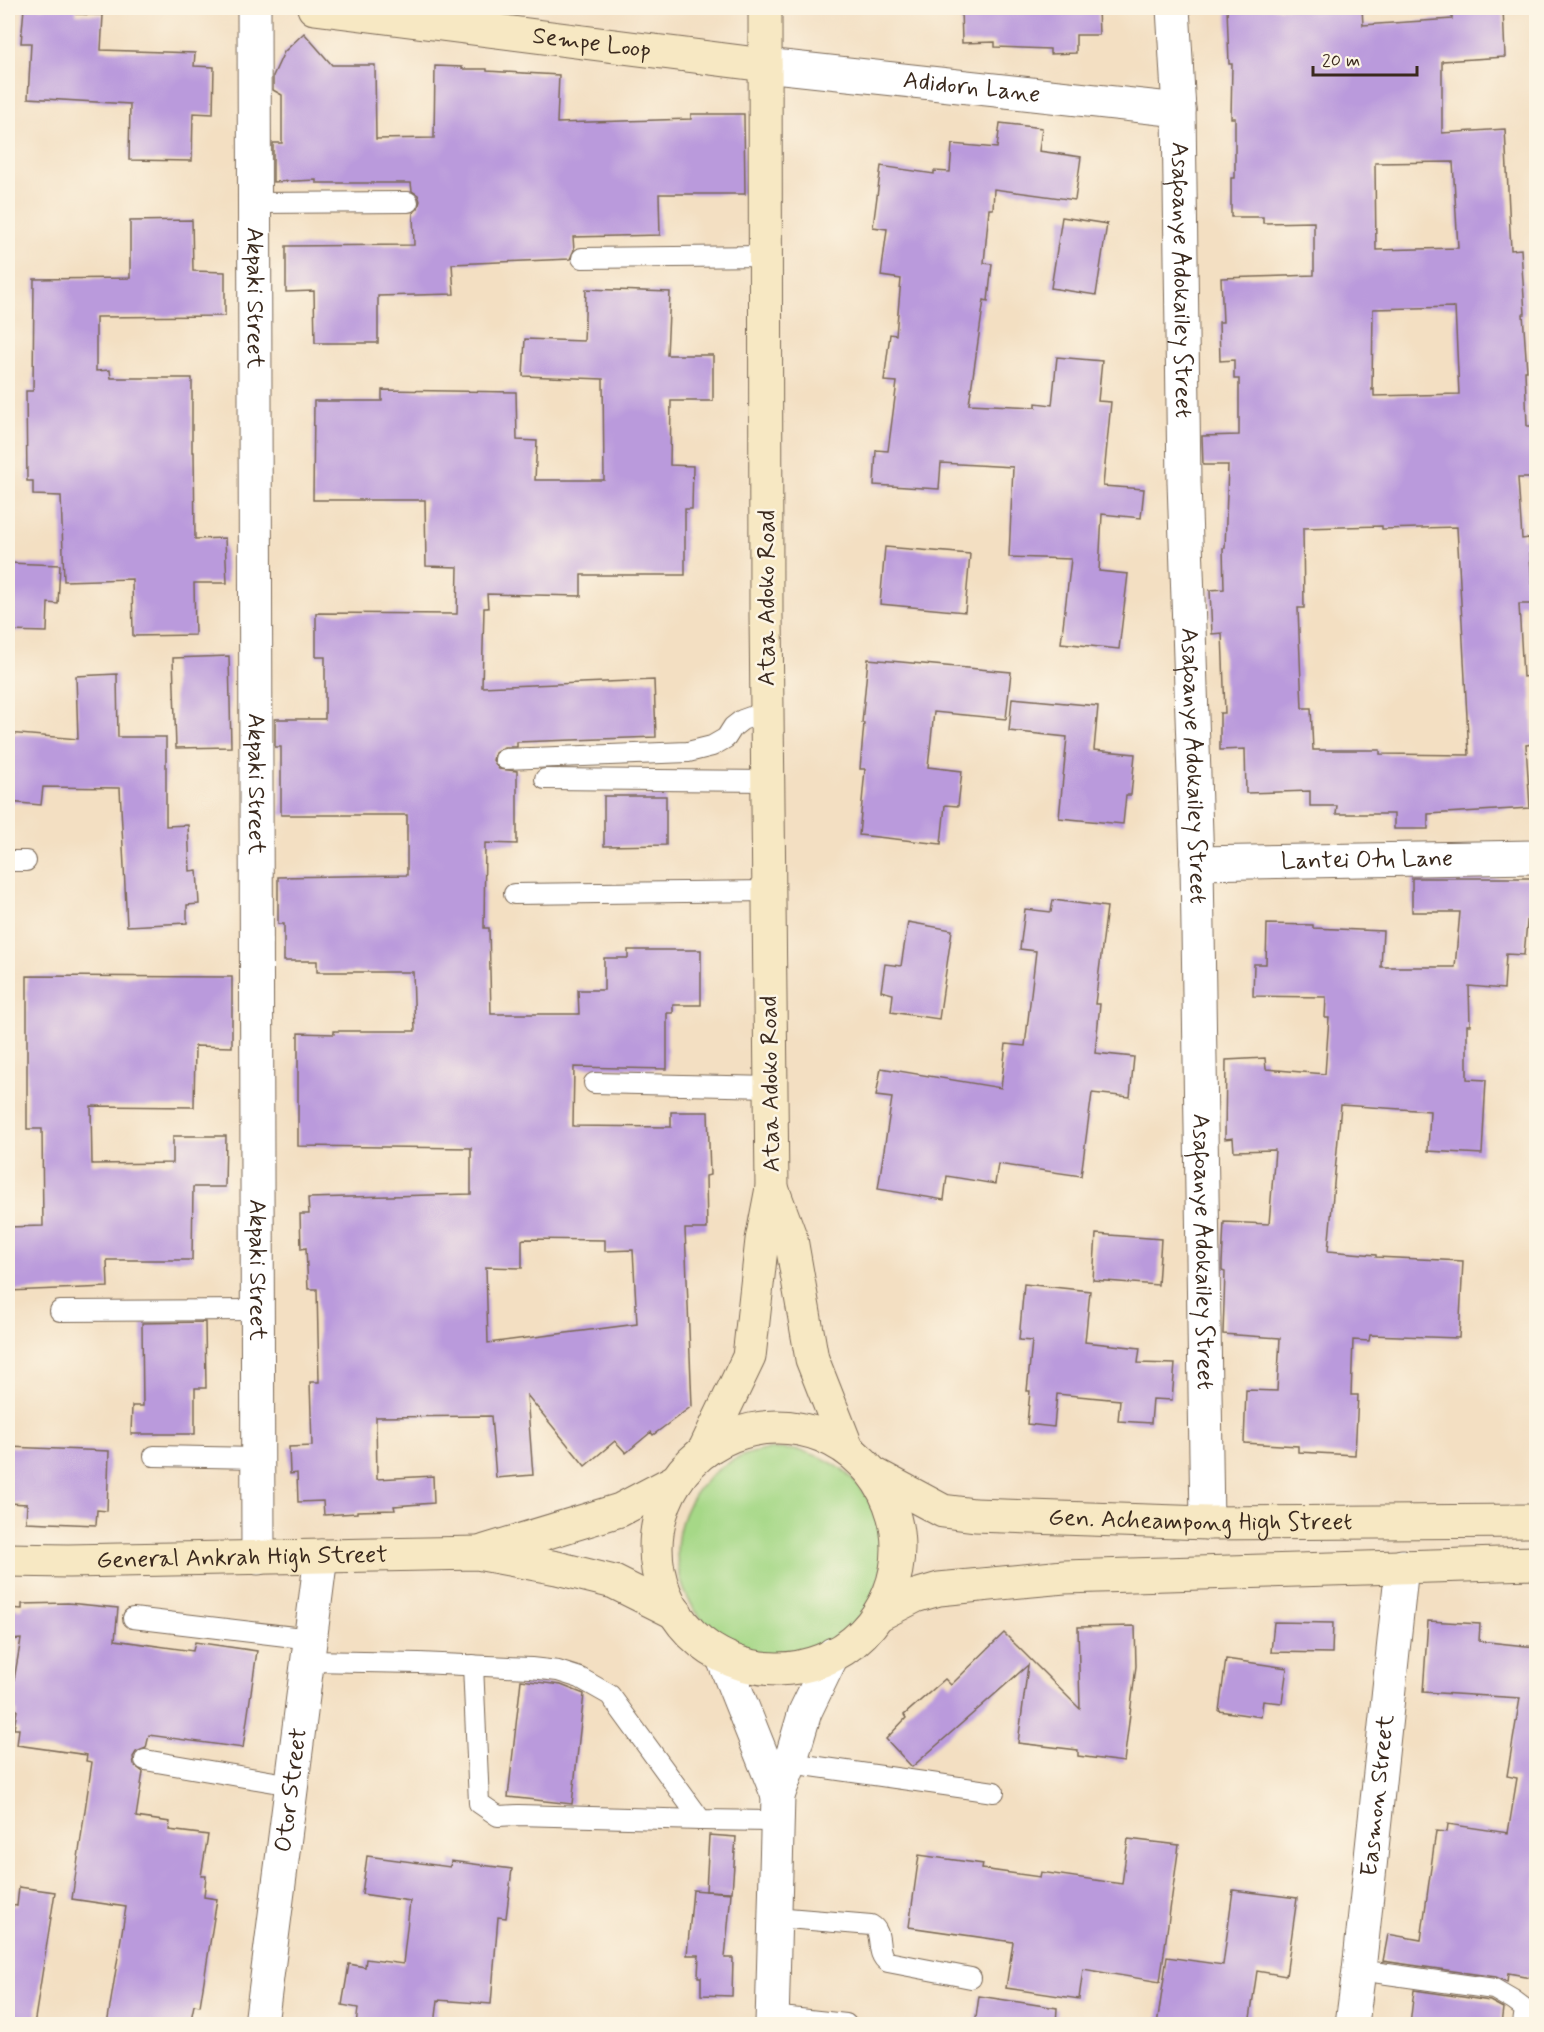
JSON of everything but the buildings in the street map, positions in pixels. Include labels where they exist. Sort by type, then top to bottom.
[{"type":"main road","name":"Sempe Loop","points":[[314,8],[765,65]]},
{"type":"main road","name":"Ataa Adoko Road","points":[[704,1451],[749,1357],[762,1240],[772,1188],[767,711],[765,8]]},
{"type":"main road","name":"Ataa Adoko Road","points":[[772,1188],[791,1239],[812,1359],[847,1448]]},
{"type":"main road","points":[[775,1426],[813,1431],[847,1448],[874,1474],[892,1507],[898,1544],[894,1581],[878,1615],[853,1643],[822,1662],[785,1670],[747,1666],[712,1651],[684,1626],[664,1593],[656,1555],[660,1516],[677,1480],[704,1451],[738,1433],[775,1426]]},
{"type":"main road","name":"Gen. Acheampong High Street","points":[[874,1474],[943,1511],[975,1515],[1207,1523],[1536,1521]]},
{"type":"main road","name":"General Ankrah High Street","points":[[477,1553],[620,1510],[677,1480]]},
{"type":"main road","name":"General Ankrah High Street","points":[[8,1560],[68,1561],[477,1553],[534,1563],[614,1582],[676,1613]]},
{"type":"main road","name":"Gen. Acheampong High Street","points":[[878,1615],[915,1596],[931,1592],[981,1584],[1064,1577],[1536,1563]]},
{"type":"street","name":"Akpaki Street","points":[[254,8],[258,1558]]},
{"type":"street","name":"Asafoanye Adokailey Street","points":[[1173,8],[1179,110],[1184,482],[1197,863],[1207,1523]]},
{"type":"street","name":"Adidorn Lane","points":[[765,65],[1179,110]]},
{"type":"street","name":"Lantei Otu Lane","points":[[1197,863],[1536,857]]},
{"type":"street","name":"Otor Street","points":[[261,2025],[321,1556]]},
{"type":"street","name":"Easmon Street","points":[[1352,2025],[1402,1566]]},
{"type":"street","points":[[772,2020],[777,1808],[805,1712],[833,1654]]},
{"type":"street","points":[[722,1656],[777,1808]]},
{"type":"lane","points":[[255,203],[408,202]]},
{"type":"lane","points":[[582,258],[766,256]]},
{"type":"lane","points":[[505,759],[688,752],[712,746],[726,738],[733,727],[742,720],[767,711]]},
{"type":"lane","points":[[545,779],[768,781]]},
{"type":"lane","points":[[514,894],[769,891]]},
{"type":"lane","points":[[594,1083],[772,1087]]},
{"type":"lane","points":[[60,1311],[257,1310]]},
{"type":"lane","points":[[154,1456],[258,1458]]},
{"type":"lane","points":[[133,1618],[309,1650],[558,1671],[580,1678],[610,1695],[700,1820]]},
{"type":"lane","points":[[473,1665],[479,1803],[498,1816],[700,1820],[777,1808]]},
{"type":"lane","points":[[145,1760],[292,1785]]},
{"type":"lane","points":[[790,1762],[994,1792]]},
{"type":"lane","points":[[775,1917],[871,1925],[878,1932],[881,1954],[888,1962],[971,1978]]},
{"type":"lane","points":[[1359,1970],[1494,1989],[1525,2009],[1523,2025]]},
{"type":"lane","points":[[772,2020],[846,2025]]},
{"type":"green space","points":[[780,1449],[800,1451],[819,1457],[853,1479],[875,1513],[881,1532],[883,1552],[881,1572],[875,1591],[853,1625],[819,1647],[800,1653],[780,1655],[760,1653],[741,1647],[707,1625],[685,1591],[679,1572],[677,1552],[679,1532],[685,1513],[707,1479],[741,1457],[760,1451]]}]
